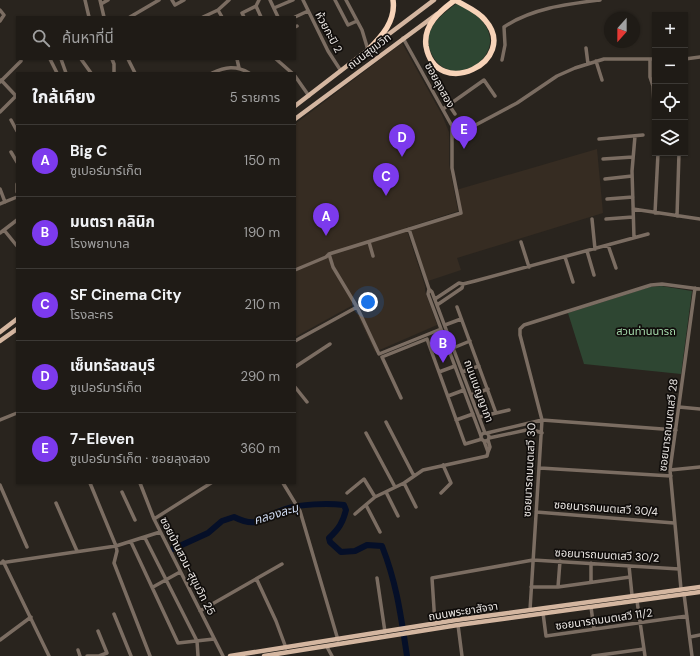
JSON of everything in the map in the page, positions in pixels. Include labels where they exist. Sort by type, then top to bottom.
[{"type":"highway","points":[[368,50],[381,37],[389,25],[394,0]]},
{"type":"highway","points":[[440,11],[431,22],[426,35],[428,53],[433,61],[443,70],[457,74],[467,73],[479,67],[488,59],[492,50],[493,38],[487,21],[455,0]]},
{"type":"highway","name":"ถนนสุขุมวิท","points":[[440,11],[455,0]]},
{"type":"main road","name":"ถนนสุขุมวิท","points":[[296,105],[434,0]]},
{"type":"main road","name":"ถนนสุขุมวิท","points":[[296,118],[440,11]]},
{"type":"main road","points":[[0,332],[16,321]]},
{"type":"main road","points":[[0,342],[16,330]]},
{"type":"main road","name":"ถนนพระยาสัจจา","points":[[407,631],[435,624],[632,595],[700,587]]},
{"type":"main road","points":[[690,588],[690,594]]},
{"type":"main road","points":[[678,595],[679,589]]},
{"type":"main road","name":"ถนนพระยาสัจจา","points":[[233,656],[286,648],[327,647],[398,632],[700,592]]},
{"type":"main road","name":"ถนนพระยาสัจจา","points":[[264,656],[338,640],[385,632],[398,632]]},
{"type":"street","points":[[85,0],[89,16]]},
{"type":"street","points":[[104,16],[101,2],[108,0]]},
{"type":"street","points":[[132,16],[159,0]]},
{"type":"street","points":[[172,0],[175,5],[184,0]]},
{"type":"street","points":[[205,16],[218,10],[229,0]]},
{"type":"street","points":[[244,16],[242,13],[256,6],[259,0]]},
{"type":"street","points":[[270,0],[278,16]]},
{"type":"street","points":[[274,8],[293,0]]},
{"type":"street","name":"ห้วยกะปิ 2","points":[[303,0],[328,51],[341,71]]},
{"type":"street","points":[[335,0],[348,25],[357,21]]},
{"type":"street","points":[[346,0],[366,41],[368,50]]},
{"type":"street","points":[[502,60],[505,45],[504,27],[512,22],[553,7],[600,0]]},
{"type":"street","points":[[256,6],[261,16]]},
{"type":"street","points":[[0,10],[4,15],[0,21]]},
{"type":"street","points":[[218,10],[221,16]]},
{"type":"street","points":[[296,17],[308,11]]},
{"type":"street","name":"ซอยลุงสอง","points":[[403,38],[452,126],[452,168],[461,214],[409,229]]},
{"type":"street","points":[[586,48],[588,64]]},
{"type":"street","points":[[688,59],[700,57]]},
{"type":"street","points":[[453,137],[517,103],[557,76],[588,64],[604,59],[652,60]]},
{"type":"street","points":[[0,112],[16,97],[0,80],[21,60]]},
{"type":"street","points":[[50,60],[56,72]]},
{"type":"street","points":[[61,60],[66,72]]},
{"type":"street","points":[[81,60],[90,72]]},
{"type":"street","points":[[112,60],[114,72]]},
{"type":"street","points":[[128,60],[134,72]]},
{"type":"street","points":[[237,60],[239,68]]},
{"type":"street","points":[[277,60],[291,72]]},
{"type":"street","points":[[596,61],[602,80]]},
{"type":"street","points":[[215,72],[231,67],[239,68],[247,72]]},
{"type":"street","points":[[296,77],[309,96]]},
{"type":"street","points":[[442,109],[484,80],[495,96]]},
{"type":"street","points":[[653,84],[655,120]]},
{"type":"street","points":[[449,105],[455,114]]},
{"type":"street","points":[[11,120],[16,129]]},
{"type":"street","points":[[599,140],[643,135]]},
{"type":"street","points":[[634,238],[632,176],[635,136]]},
{"type":"street","points":[[11,152],[16,160]]},
{"type":"street","points":[[603,159],[633,156]]},
{"type":"street","points":[[655,213],[658,156]]},
{"type":"street","points":[[677,216],[679,156]]},
{"type":"street","points":[[605,179],[632,176]]},
{"type":"street","points":[[0,189],[5,202]]},
{"type":"street","points":[[0,204],[16,197]]},
{"type":"street","points":[[607,199],[633,197]]},
{"type":"street","points":[[633,209],[700,219]]},
{"type":"street","points":[[606,220],[633,217]]},
{"type":"street","points":[[592,219],[595,249]]},
{"type":"street","points":[[0,233],[16,221]]},
{"type":"street","points":[[296,270],[326,258],[329,254],[409,229]]},
{"type":"street","name":"ถนนเบญญาภา","points":[[409,229],[429,288],[435,299],[486,433],[485,439]]},
{"type":"street","points":[[4,230],[16,245]]},
{"type":"street","points":[[435,299],[459,283],[463,284],[529,267],[648,234]]},
{"type":"street","points":[[369,242],[373,256]]},
{"type":"street","points":[[521,242],[529,267]]},
{"type":"street","points":[[608,245],[616,268]]},
{"type":"street","points":[[587,251],[594,275]]},
{"type":"street","points":[[329,254],[333,267],[357,307],[379,354],[441,329]]},
{"type":"street","points":[[565,257],[573,282]]},
{"type":"street","points":[[437,305],[462,288],[463,284]]},
{"type":"street","name":"ซอยนารถมนตเสวี 30","points":[[530,610],[542,420],[520,335],[520,329],[524,325],[651,285],[662,284],[700,289]]},
{"type":"street","name":"ถนนเบญญาภา","points":[[429,288],[428,294],[461,383],[485,439]]},
{"type":"street","name":"ซอยนารถมนตเสวี 28","points":[[679,589],[679,569],[670,470],[695,288]]},
{"type":"street","points":[[296,340],[357,307]]},
{"type":"street","points":[[457,307],[496,413]]},
{"type":"street","points":[[445,325],[462,319]]},
{"type":"street","points":[[444,336],[448,334]]},
{"type":"street","points":[[401,398],[382,356],[427,339],[464,444],[516,431],[531,429],[542,433]]},
{"type":"street","points":[[453,348],[470,341]]},
{"type":"street","points":[[296,366],[330,344]]},
{"type":"street","points":[[439,372],[455,366]]},
{"type":"street","points":[[462,372],[479,366]]},
{"type":"street","points":[[461,383],[466,381]]},
{"type":"street","points":[[296,388],[308,402]]},
{"type":"street","points":[[471,395],[488,389]]},
{"type":"street","points":[[448,396],[464,390]]},
{"type":"street","points":[[679,406],[700,409]]},
{"type":"street","points":[[479,417],[510,410]]},
{"type":"street","points":[[0,420],[16,413]]},
{"type":"street","points":[[456,420],[473,414]]},
{"type":"street","points":[[355,514],[374,497],[395,488],[423,470],[487,456],[490,447],[485,439],[486,433],[542,420],[676,430]]},
{"type":"street","points":[[386,422],[414,476]]},
{"type":"street","points":[[515,426],[516,431]]},
{"type":"street","points":[[366,433],[395,488]]},
{"type":"street","points":[[441,493],[451,483],[443,465]]},
{"type":"street","points":[[670,470],[700,467]]},
{"type":"street","points":[[540,468],[671,476]]},
{"type":"street","points":[[347,493],[364,479],[374,497]]},
{"type":"street","points":[[404,483],[416,507]]},
{"type":"street","points":[[90,484],[116,546],[117,551],[114,564],[150,656]]},
{"type":"street","name":"ซอยบ้านสวน-สุขุมวิท 25","points":[[140,484],[160,532],[223,656]]},
{"type":"street","points":[[154,519],[209,484]]},
{"type":"street","points":[[284,484],[300,511],[338,640]]},
{"type":"street","points":[[0,485],[27,547]]},
{"type":"street","points":[[122,492],[135,520]]},
{"type":"street","points":[[386,492],[398,516]]},
{"type":"street","points":[[56,503],[77,551]]},
{"type":"street","points":[[366,505],[380,532]]},
{"type":"street","name":"ซอยนารถมนตเสวี 30/4","points":[[536,512],[674,523]]},
{"type":"street","points":[[49,656],[31,617],[1,562],[116,546],[160,532]]},
{"type":"street","points":[[145,538],[197,641],[198,656]]},
{"type":"street","points":[[131,542],[178,643],[214,639]]},
{"type":"street","name":"ซอยนารถมนตเสวี 30/2","points":[[435,624],[432,578],[533,560],[679,569]]},
{"type":"street","points":[[558,587],[560,561]]},
{"type":"street","points":[[591,563],[591,582]]},
{"type":"street","points":[[200,611],[282,564]]},
{"type":"street","points":[[629,566],[632,595]]},
{"type":"street","points":[[153,587],[180,572]]},
{"type":"street","points":[[531,587],[558,587],[630,577]]},
{"type":"street","points":[[377,578],[385,632]]},
{"type":"street","points":[[256,580],[276,621],[286,648]]},
{"type":"street","points":[[684,594],[692,656]]},
{"type":"street","points":[[637,601],[645,656]]},
{"type":"street","points":[[591,607],[594,629]]},
{"type":"street","name":"ซอยนารถมนตเสวี 11/2","points":[[543,613],[546,636],[687,616]]},
{"type":"street","points":[[114,614],[131,656]]},
{"type":"street","points":[[0,640],[31,617]]},
{"type":"street","points":[[458,625],[462,656]]},
{"type":"street","points":[[87,656],[99,656],[107,653],[98,631]]},
{"type":"street","points":[[690,637],[700,635]]},
{"type":"street","points":[[327,647],[332,656]]},
{"type":"street","points":[[593,656],[644,649]]},
{"type":"street","points":[[78,650],[80,656]]},
{"type":"shaded area","points":[[402,43],[442,115],[449,132],[449,164],[458,211],[406,228],[437,325],[375,352],[353,305],[296,336],[296,123]]},
{"type":"shaded area","points":[[597,149],[603,213],[457,258],[461,270],[428,281],[411,230],[462,214],[456,190]]},
{"type":"green space","points":[[457,3],[480,18],[489,34],[489,47],[483,58],[474,66],[462,71],[449,70],[438,63],[430,50],[429,42],[429,35],[435,22]]},
{"type":"green space","name":"สวนท่านนารถ","points":[[661,286],[692,291],[681,374],[584,364],[568,313],[650,287]]},
{"type":"waterway","name":"คลองละมุ","points":[[173,549],[208,533],[222,521],[234,517],[243,521],[256,522],[291,507],[314,504],[344,505],[346,510],[343,518],[338,528],[329,538],[330,542],[341,552],[355,551],[367,545],[382,546],[395,587],[407,656]]},
{"type":"place","name":"7-Eleven","points":[[464,149]]},
{"type":"place","name":"เซ็นทรัลชลบุรี","points":[[402,157]]},
{"type":"place","name":"SF Cinema City","points":[[386,196]]},
{"type":"place","name":"Big C","points":[[326,236]]},
{"type":"place","name":"มนตรา คลินิก","points":[[443,363]]}]
